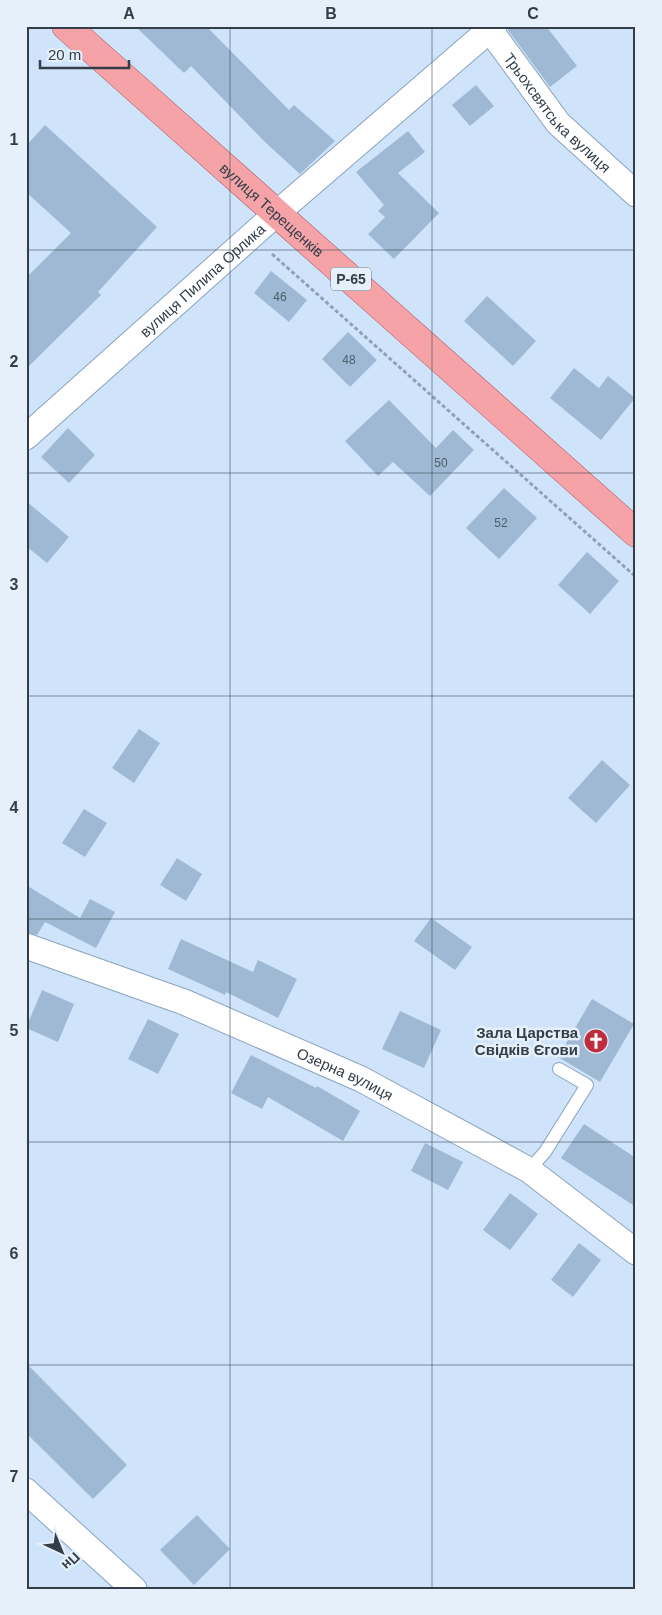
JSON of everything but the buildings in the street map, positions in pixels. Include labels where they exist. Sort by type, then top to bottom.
[{"type":"main road","name":"вулиця Терещенків","points":[[66,26],[636,533]]},
{"type":"street","name":"вулиця Пилипа Орлика","points":[[26,437],[277,213],[490,27]]},
{"type":"street","name":"Трьохсвятська вулиця","points":[[490,27],[558,123],[636,194]]},
{"type":"street","name":"Озерна вулиця","points":[[26,946],[184,1002],[361,1079],[529,1170],[636,1252]]},
{"type":"street","points":[[26,1491],[134,1589]]},
{"type":"lane","points":[[529,1170],[546,1152],[586,1085],[559,1069]]},
{"type":"path","points":[[271,254],[636,577]]},
{"type":"place","name":"Зала Царства Свідків Єгови","points":[[596,1041]]}]
